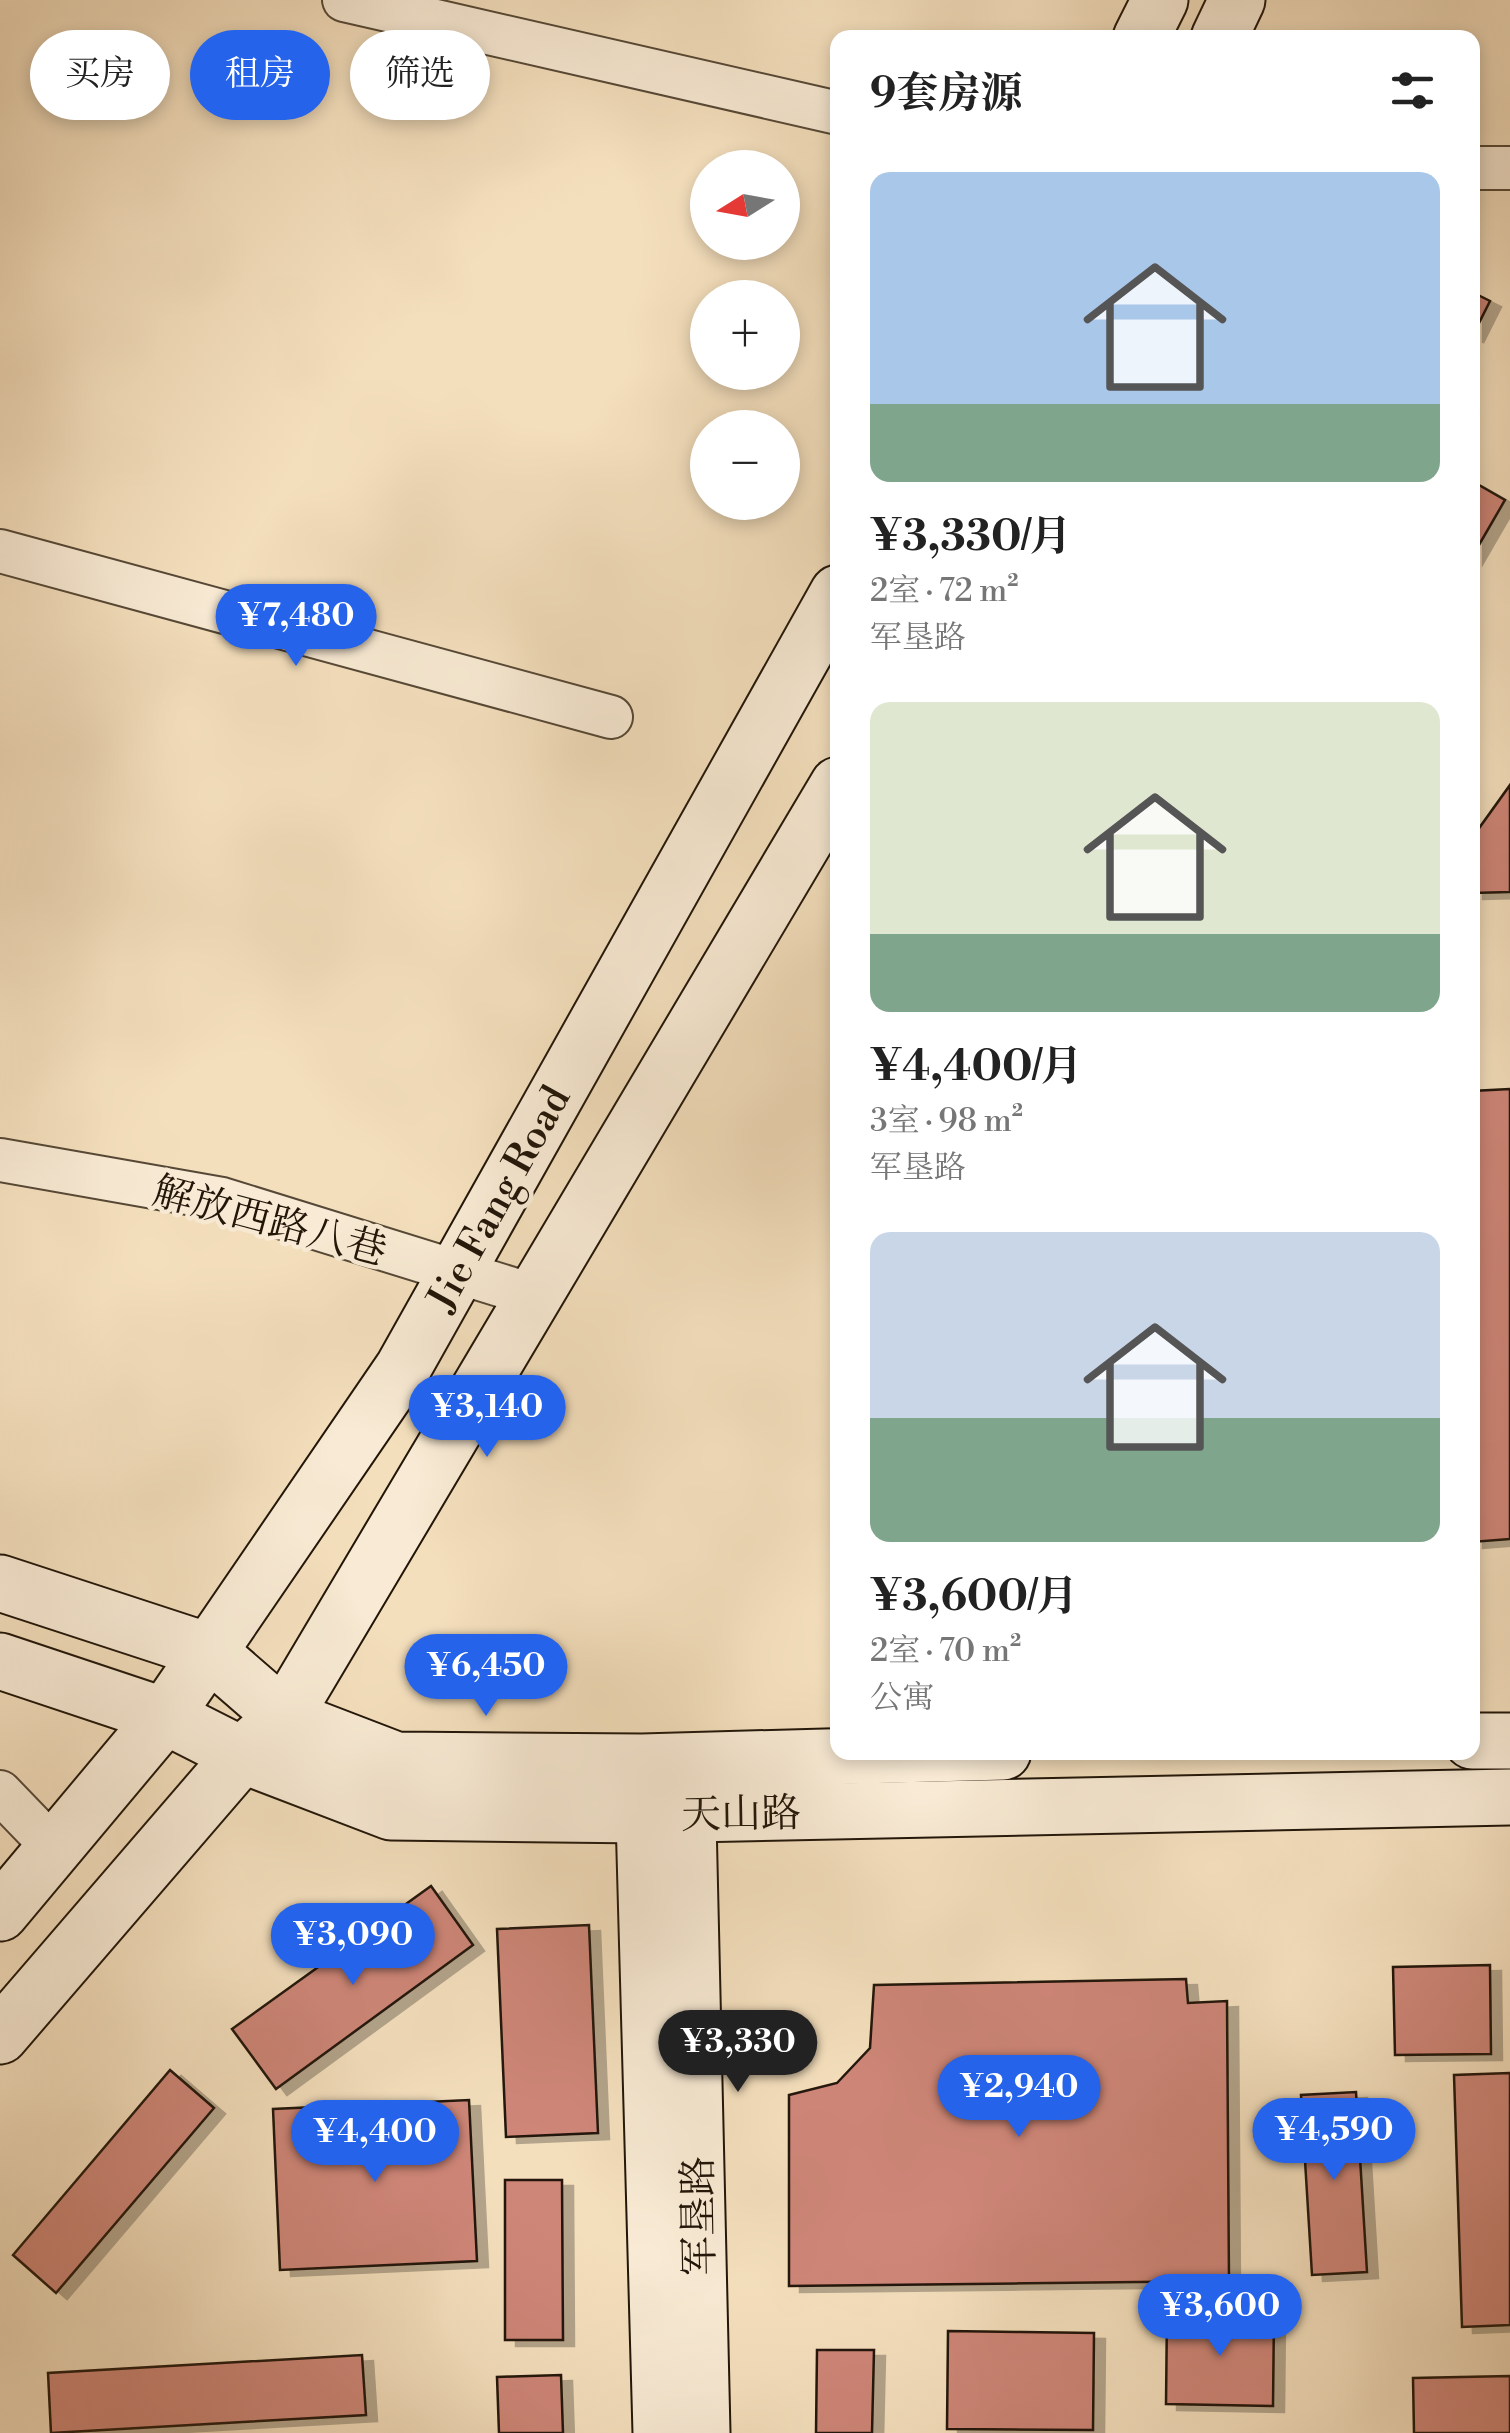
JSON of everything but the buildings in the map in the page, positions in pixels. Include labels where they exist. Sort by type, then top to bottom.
[{"type":"main road","points":[[1145,30],[1160,0]]},
{"type":"main road","points":[[1223,30],[1238,0]]},
{"type":"main road","name":"Jie Fang Road","points":[[0,1913],[165,1716],[403,1368],[830,606]]},
{"type":"main road","name":"Jie Fang Road","points":[[0,2036],[242,1755],[284,1717],[830,798]]},
{"type":"main road","name":"天山路","points":[[0,1583],[208,1651],[284,1717],[396,1760],[664,1761],[830,1757]]},
{"type":"main road","name":"天山路","points":[[0,1661],[165,1716],[242,1755],[391,1812],[667,1814],[1510,1798]]},
{"type":"main road","points":[[1480,1742],[1510,1740]]},
{"type":"main road","name":"军垦路","points":[[664,1761],[702,2433]]},
{"type":"main road","name":"军垦路","points":[[661,2433],[667,1814]]},
{"type":"street","points":[[344,0],[830,111]]},
{"type":"street","points":[[1480,168],[1510,168]]},
{"type":"street","points":[[0,551],[612,717]]},
{"type":"street","name":"解放西路八巷","points":[[0,1160],[222,1198],[535,1296]]},
{"type":"street","points":[[0,1792],[56,1850]]}]
